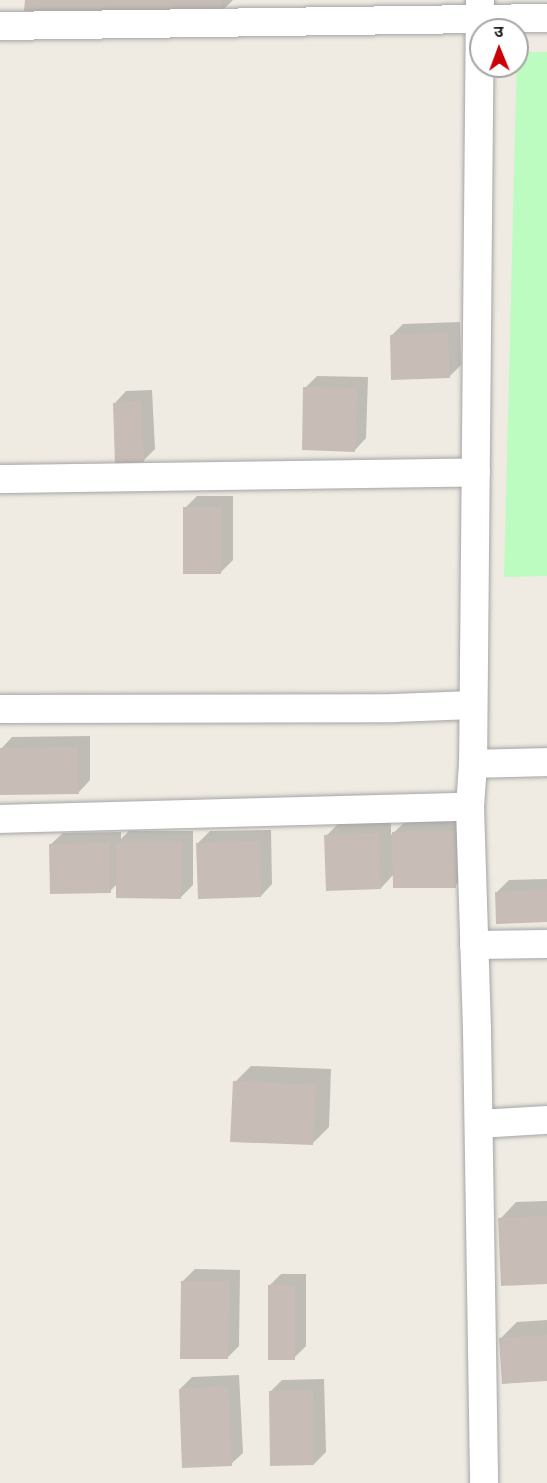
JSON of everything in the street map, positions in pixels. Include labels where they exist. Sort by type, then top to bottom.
[{"type":"street","points":[[480,9],[473,764],[470,807],[479,1124],[484,1483]]},
{"type":"street","points":[[0,26],[480,9],[547,18]]},
{"type":"street","points":[[0,478],[476,472]]},
{"type":"street","points":[[0,709],[394,708],[473,705]]},
{"type":"street","points":[[473,764],[547,762]]},
{"type":"street","points":[[0,819],[470,807]]},
{"type":"street","points":[[474,945],[547,944]]},
{"type":"street","points":[[479,1124],[547,1120]]},
{"type":"green space","points":[[529,52],[547,52],[547,576],[504,577],[516,78],[529,78]]},
{"type":"building","points":[[25,0],[221,0],[221,14],[24,11]]},
{"type":"building","points":[[448,333],[450,378],[391,380],[390,335]]},
{"type":"building","points":[[303,387],[357,388],[355,452],[302,450]]},
{"type":"building","points":[[141,401],[144,462],[115,464],[113,403]]},
{"type":"building","points":[[183,507],[221,507],[221,574],[183,574]]},
{"type":"building","points":[[78,747],[79,794],[0,795],[0,748]]},
{"type":"building","points":[[455,831],[456,888],[393,888],[392,832]]},
{"type":"building","points":[[379,833],[381,889],[326,891],[324,835]]},
{"type":"building","points":[[260,841],[261,897],[198,899],[196,843]]},
{"type":"building","points":[[116,842],[182,842],[181,899],[116,898]]},
{"type":"building","points":[[110,843],[111,893],[50,894],[49,844]]},
{"type":"building","points":[[547,890],[547,922],[496,924],[495,892]]},
{"type":"building","points":[[233,1081],[316,1085],[313,1145],[230,1142]]},
{"type":"building","points":[[547,1216],[547,1284],[501,1286],[498,1218]]},
{"type":"building","points":[[181,1281],[229,1281],[228,1359],[180,1359]]},
{"type":"building","points":[[268,1285],[295,1285],[295,1360],[268,1360]]},
{"type":"building","points":[[547,1335],[547,1381],[502,1384],[499,1338]]},
{"type":"building","points":[[228,1386],[232,1466],[182,1468],[179,1389]]},
{"type":"building","points":[[313,1390],[314,1465],[270,1466],[269,1391]]}]
